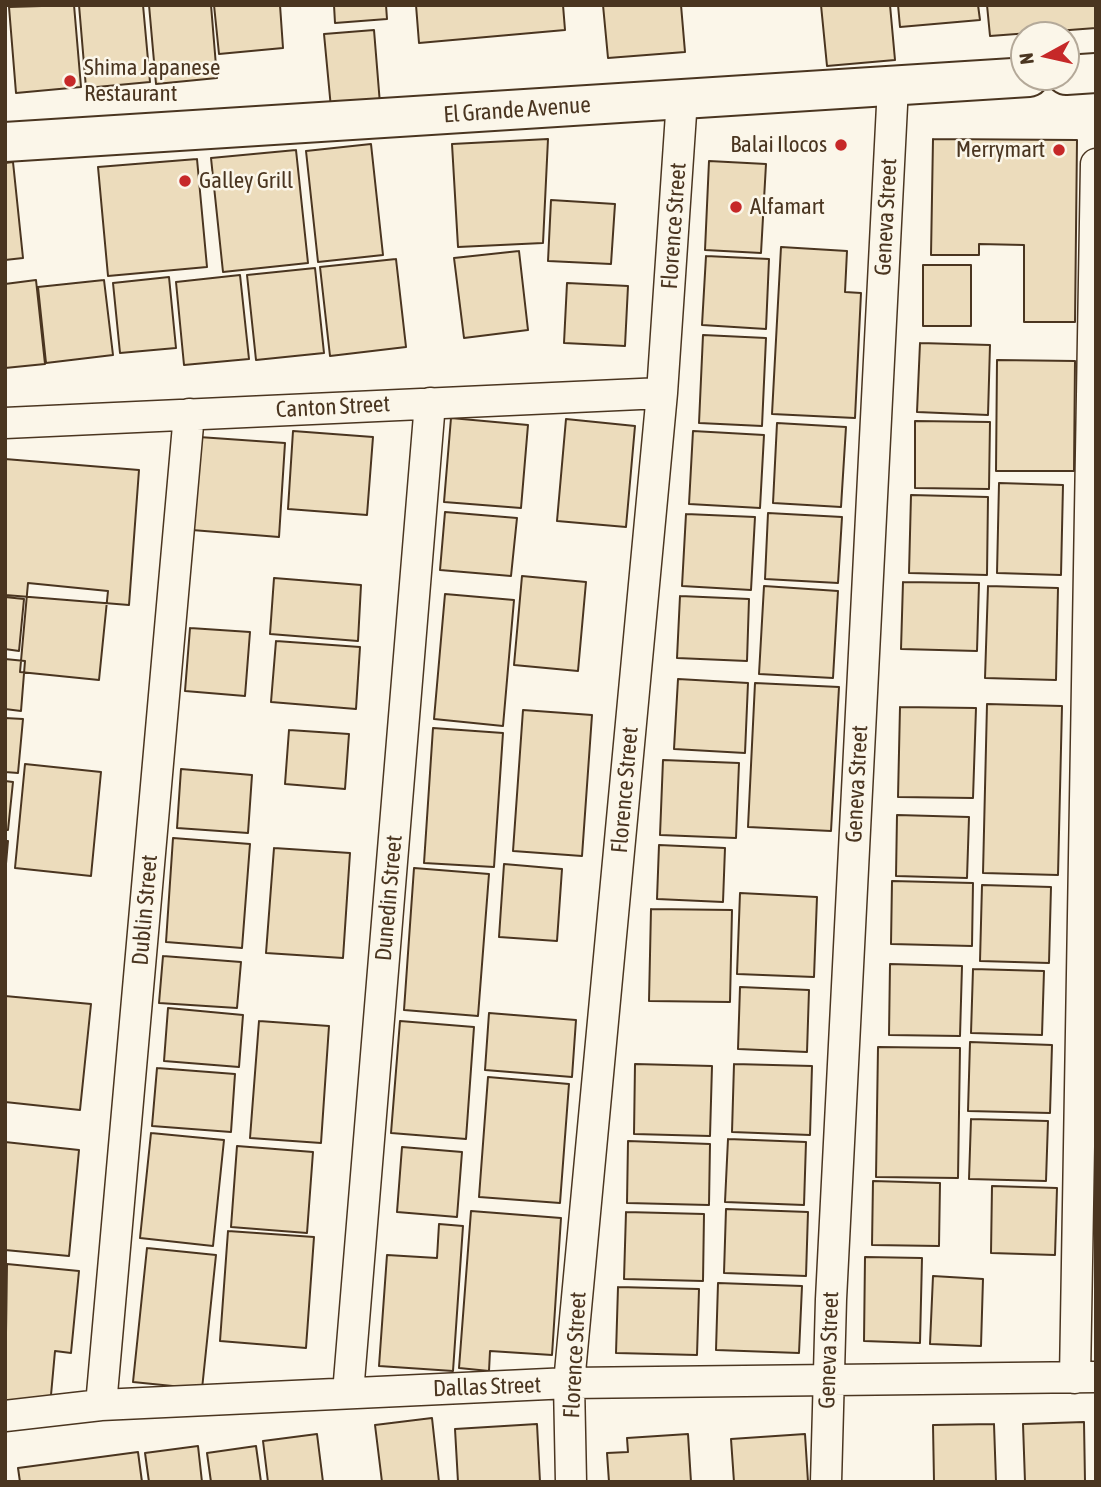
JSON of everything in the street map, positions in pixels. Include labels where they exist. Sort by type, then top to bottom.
[{"type":"street","name":"El Grande Avenue","points":[[5,142],[1010,78]]},
{"type":"street","name":"Geneva Street","points":[[826,1482],[827,1380],[893,86]]},
{"type":"street","name":"Florence Street","points":[[571,1482],[569,1383],[662,393],[682,99]]},
{"type":"street","points":[[1085,1378],[1096,164]]},
{"type":"street","name":"Canton Street","points":[[5,423],[662,393]]},
{"type":"street","name":"Dunedin Street","points":[[348,1393],[430,403]]},
{"type":"street","name":"Dublin Street","points":[[102,1405],[189,414]]},
{"type":"street","name":"Dallas Street","points":[[5,1416],[102,1405],[569,1383],[1085,1378]]},
{"type":"building","points":[[74,5],[81,87],[16,93],[9,7]]},
{"type":"building","points":[[79,5],[143,5],[150,82],[86,88]]},
{"type":"building","points":[[149,5],[211,5],[217,78],[156,84]]},
{"type":"building","points":[[214,5],[280,5],[283,48],[219,54]]},
{"type":"building","points":[[334,5],[386,5],[387,19],[335,23]]},
{"type":"building","points":[[416,5],[563,5],[565,30],[419,43]]},
{"type":"building","points":[[603,5],[681,5],[685,52],[608,58]]},
{"type":"building","points":[[821,5],[890,5],[895,60],[827,66]]},
{"type":"building","points":[[898,5],[978,5],[980,20],[900,27]]},
{"type":"building","points":[[987,5],[1096,5],[1096,28],[1080,29],[1080,21],[1010,21],[1010,34],[990,36]]},
{"type":"building","points":[[374,30],[380,104],[331,108],[324,34]]},
{"type":"building","points":[[548,139],[543,243],[458,247],[452,144]]},
{"type":"building","points":[[933,139],[1077,140],[1075,322],[1024,322],[1024,245],[979,244],[979,255],[931,255]]},
{"type":"building","points":[[371,144],[383,255],[318,262],[306,151]]},
{"type":"building","points":[[296,150],[308,263],[223,272],[211,158]]},
{"type":"building","points":[[197,159],[207,267],[108,276],[98,167]]},
{"type":"building","name":"Alfamart","points":[[709,161],[766,164],[761,253],[705,250]]},
{"type":"building","points":[[13,162],[23,258],[5,260],[5,163]]},
{"type":"building","points":[[551,200],[615,204],[611,264],[548,261]]},
{"type":"building","points":[[781,247],[847,251],[845,292],[861,293],[855,418],[772,414]]},
{"type":"building","points":[[519,251],[528,330],[464,338],[454,258]]},
{"type":"building","points":[[706,256],[769,259],[766,329],[702,325]]},
{"type":"building","points":[[396,259],[406,347],[330,356],[320,267]]},
{"type":"building","points":[[923,265],[971,265],[971,326],[923,326]]},
{"type":"building","points":[[315,268],[324,353],[256,360],[247,275]]},
{"type":"building","points":[[240,275],[249,359],[184,365],[176,282]]},
{"type":"building","points":[[169,277],[176,348],[120,353],[113,283]]},
{"type":"building","points":[[36,280],[45,364],[5,368],[5,284]]},
{"type":"building","points":[[104,280],[113,355],[46,363],[38,287]]},
{"type":"building","points":[[567,283],[628,286],[625,346],[564,343]]},
{"type":"building","points":[[703,335],[766,338],[762,426],[699,423]]},
{"type":"building","points":[[920,343],[990,345],[988,415],[917,412]]},
{"type":"building","points":[[997,360],[1075,361],[1074,471],[996,471]]},
{"type":"building","points":[[451,418],[528,425],[521,508],[444,502]]},
{"type":"building","points":[[566,419],[635,426],[626,527],[557,521]]},
{"type":"building","points":[[915,421],[990,422],[989,489],[915,488]]},
{"type":"building","points":[[777,423],[846,427],[841,507],[773,503]]},
{"type":"building","points":[[293,431],[373,437],[367,515],[288,509]]},
{"type":"building","points":[[693,431],[764,435],[760,508],[689,504]]},
{"type":"building","points":[[199,437],[285,443],[279,537],[192,530]]},
{"type":"building","points":[[5,459],[139,470],[129,605],[5,595]]},
{"type":"building","points":[[999,483],[1063,485],[1061,575],[997,573]]},
{"type":"building","points":[[911,495],[988,497],[987,575],[909,573]]},
{"type":"building","points":[[445,512],[517,518],[511,576],[440,570]]},
{"type":"building","points":[[768,513],[842,517],[838,583],[765,579]]},
{"type":"building","points":[[686,514],[755,517],[751,590],[682,586]]},
{"type":"building","points":[[522,576],[586,582],[578,671],[514,665]]},
{"type":"building","points":[[274,578],[361,585],[358,641],[270,634]]},
{"type":"building","points":[[903,582],[979,583],[977,651],[901,649]]},
{"type":"building","points":[[28,583],[108,591],[99,680],[20,672]]},
{"type":"building","points":[[764,586],[838,591],[833,678],[759,674]]},
{"type":"building","points":[[988,586],[1058,588],[1056,680],[985,678]]},
{"type":"building","points":[[445,594],[514,600],[503,726],[434,719]]},
{"type":"building","points":[[680,596],[749,599],[747,661],[677,658]]},
{"type":"building","points":[[5,597],[24,599],[19,651],[5,649]]},
{"type":"building","points":[[190,628],[250,632],[245,696],[185,691]]},
{"type":"building","points":[[276,641],[360,647],[356,709],[271,702]]},
{"type":"building","points":[[5,659],[25,661],[21,711],[5,709]]},
{"type":"building","points":[[678,679],[748,683],[745,753],[674,749]]},
{"type":"building","points":[[755,683],[839,687],[831,831],[748,827]]},
{"type":"building","points":[[987,704],[1062,706],[1058,875],[983,873]]},
{"type":"building","points":[[900,707],[976,708],[973,798],[898,797]]},
{"type":"building","points":[[523,710],[592,715],[582,856],[513,851]]},
{"type":"building","points":[[5,718],[23,719],[18,773],[5,772]]},
{"type":"building","points":[[433,728],[503,733],[494,867],[424,863]]},
{"type":"building","points":[[289,730],[349,734],[345,789],[285,784]]},
{"type":"building","points":[[663,760],[739,763],[736,838],[660,835]]},
{"type":"building","points":[[25,764],[101,772],[91,876],[15,868]]},
{"type":"building","points":[[181,769],[252,775],[248,833],[177,828]]},
{"type":"building","points":[[5,781],[13,782],[8,830],[5,830]]},
{"type":"building","points":[[897,815],[969,817],[967,878],[896,876]]},
{"type":"building","points":[[173,838],[250,844],[242,948],[166,942]]},
{"type":"building","points":[[5,841],[8,841],[5,875]]},
{"type":"building","points":[[659,845],[725,848],[723,902],[657,899]]},
{"type":"building","points":[[274,848],[350,853],[343,958],[266,953]]},
{"type":"building","points":[[504,864],[562,869],[557,941],[499,937]]},
{"type":"building","points":[[414,868],[489,874],[478,1016],[404,1010]]},
{"type":"building","points":[[892,881],[973,883],[972,946],[891,944]]},
{"type":"building","points":[[982,885],[1051,887],[1049,963],[980,961]]},
{"type":"building","points":[[740,893],[817,897],[814,977],[737,974]]},
{"type":"building","points":[[651,909],[732,910],[730,1002],[649,1001]]},
{"type":"building","points":[[163,956],[241,962],[237,1008],[159,1003]]},
{"type":"building","points":[[890,964],[962,966],[960,1036],[889,1035]]},
{"type":"building","points":[[973,969],[1044,971],[1042,1035],[971,1033]]},
{"type":"building","points":[[740,987],[809,990],[807,1052],[738,1049]]},
{"type":"building","points":[[5,996],[91,1004],[80,1110],[5,1102]]},
{"type":"building","points":[[168,1008],[243,1015],[239,1067],[164,1061]]},
{"type":"building","points":[[489,1013],[576,1020],[572,1077],[485,1070]]},
{"type":"building","points":[[259,1021],[329,1026],[321,1143],[250,1138]]},
{"type":"building","points":[[400,1021],[474,1027],[466,1139],[391,1133]]},
{"type":"building","points":[[970,1042],[1052,1045],[1050,1113],[968,1111]]},
{"type":"building","points":[[878,1047],[960,1048],[958,1178],[876,1177]]},
{"type":"building","points":[[635,1064],[712,1066],[710,1136],[634,1134]]},
{"type":"building","points":[[734,1064],[812,1066],[810,1135],[732,1132]]},
{"type":"building","points":[[157,1068],[235,1074],[231,1132],[152,1126]]},
{"type":"building","points":[[488,1077],[569,1084],[560,1203],[479,1197]]},
{"type":"building","points":[[971,1119],[1048,1121],[1046,1181],[969,1179]]},
{"type":"building","points":[[151,1133],[224,1140],[213,1246],[140,1238]]},
{"type":"building","points":[[728,1139],[806,1142],[804,1205],[725,1202]]},
{"type":"building","points":[[628,1141],[710,1144],[709,1205],[627,1203]]},
{"type":"building","points":[[5,1142],[79,1150],[69,1256],[5,1250]]},
{"type":"building","points":[[237,1146],[313,1152],[307,1233],[231,1227]]},
{"type":"building","points":[[402,1147],[462,1152],[457,1217],[397,1212]]},
{"type":"building","points":[[873,1181],[940,1183],[939,1246],[872,1245]]},
{"type":"building","points":[[992,1186],[1057,1188],[1055,1255],[991,1253]]},
{"type":"building","points":[[726,1209],[808,1212],[806,1276],[724,1273]]},
{"type":"building","points":[[471,1211],[561,1218],[552,1355],[490,1351],[489,1371],[459,1368]]},
{"type":"building","points":[[626,1212],[704,1214],[703,1281],[624,1279]]},
{"type":"building","points":[[439,1224],[463,1226],[453,1371],[379,1366],[387,1255],[437,1258]]},
{"type":"building","points":[[228,1231],[314,1237],[306,1348],[220,1341]]},
{"type":"building","points":[[147,1248],[216,1255],[202,1389],[133,1382]]},
{"type":"building","points":[[865,1257],[922,1258],[920,1343],[864,1341]]},
{"type":"building","points":[[7,1264],[79,1271],[71,1353],[55,1351],[50,1406],[5,1401]]},
{"type":"building","points":[[933,1276],[983,1279],[981,1346],[930,1344]]},
{"type":"building","points":[[718,1283],[802,1286],[799,1353],[716,1350]]},
{"type":"building","points":[[618,1287],[699,1289],[697,1355],[616,1353]]},
{"type":"building","points":[[432,1418],[439,1482],[382,1482],[375,1425]]},
{"type":"building","points":[[1084,1422],[1085,1482],[1025,1482],[1023,1424]]},
{"type":"building","points":[[537,1424],[540,1482],[458,1482],[455,1429]]},
{"type":"building","points":[[994,1424],[996,1482],[934,1482],[933,1425]]},
{"type":"building","points":[[317,1434],[323,1482],[268,1482],[263,1441]]},
{"type":"building","points":[[688,1434],[691,1482],[609,1482],[607,1453],[628,1452],[627,1438]]},
{"type":"building","points":[[805,1434],[808,1482],[734,1482],[731,1439]]},
{"type":"building","points":[[198,1446],[202,1482],[149,1482],[145,1453]]},
{"type":"building","points":[[256,1446],[261,1482],[211,1482],[207,1453]]},
{"type":"building","points":[[138,1452],[142,1482],[20,1482],[18,1468]]},
{"type":"place","name":"Shima Japanese Restaurant","points":[[70,81]]},
{"type":"place","name":"Balai Ilocos","points":[[841,145]]},
{"type":"place","name":"Merrymart","points":[[1059,150]]},
{"type":"place","name":"Galley Grill","points":[[185,181]]},
{"type":"place","name":"Alfamart","points":[[736,207]]}]
